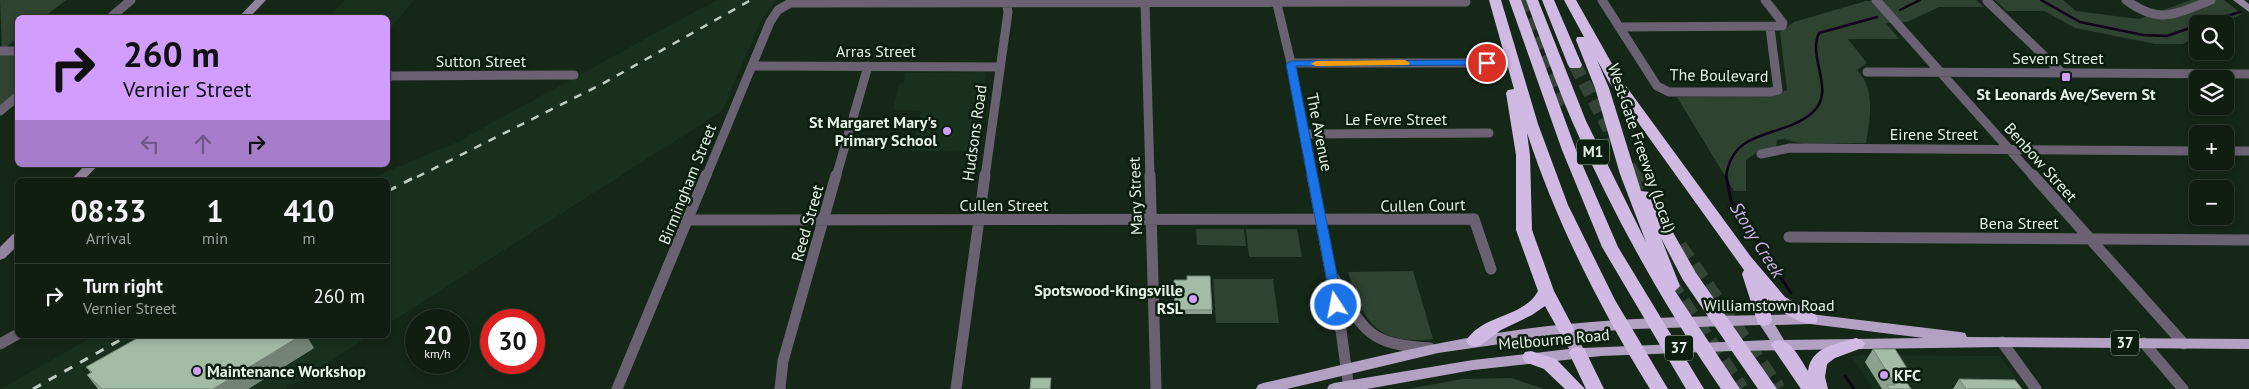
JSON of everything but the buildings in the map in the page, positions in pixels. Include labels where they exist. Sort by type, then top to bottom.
[{"type":"highway","points":[[1494,0],[1519,122],[1523,155],[1524,230],[1546,291],[1566,329]]},
{"type":"highway","points":[[1494,0],[1537,142],[1563,205],[1606,298],[1655,383]]},
{"type":"highway","name":"M1","points":[[1515,0],[1583,184],[1610,247],[1691,382]]},
{"type":"highway","name":"M1","points":[[1532,0],[1564,84],[1597,160],[1629,226],[1674,298]]},
{"type":"highway","points":[[1548,0],[1575,65]]},
{"type":"highway","name":"West Gate Freeway (Local)","points":[[1564,0],[1594,66],[1638,201],[1674,298],[1694,336],[1730,388]]},
{"type":"highway","points":[[1570,0],[1614,79],[1745,261],[1780,301],[1810,319]]},
{"type":"highway","points":[[1606,106],[1652,211],[1689,276],[1768,389]]},
{"type":"highway","points":[[1745,261],[1760,299],[1764,320]]},
{"type":"highway","points":[[1475,341],[1496,325],[1536,304],[1543,298],[1546,291]]},
{"type":"highway","points":[[1819,389],[1816,376],[1819,359],[1826,354],[1856,344]]},
{"type":"highway","points":[[1780,345],[1811,389]]},
{"type":"highway","points":[[1578,353],[1596,389]]},
{"type":"highway","points":[[1531,357],[1550,364],[1576,389]]},
{"type":"main road","points":[[246,15],[261,0]]},
{"type":"main road","points":[[2238,0],[2249,9]]},
{"type":"main road","points":[[78,178],[90,167]]},
{"type":"main road","points":[[0,254],[15,240]]},
{"type":"main road","name":"Williamstown Road","points":[[1566,329],[1810,319],[2002,342]]},
{"type":"main road","points":[[1764,320],[1780,345]]},
{"type":"main road","points":[[1566,329],[1578,353]]},
{"type":"main road","name":"Melbourne Road","points":[[1263,389],[1438,348],[1566,329]]},
{"type":"main road","name":"Williamstown Road","points":[[1780,345],[2002,342],[2249,344]]},
{"type":"main road","name":"Melbourne Road","points":[[1344,388],[1531,357],[1578,353],[1780,345]]},
{"type":"street","points":[[114,15],[131,0]]},
{"type":"street","points":[[1602,0],[1619,27],[1775,27],[1782,24],[1765,0]]},
{"type":"street","name":"Benbow Street","points":[[1876,0],[2184,344]]},
{"type":"street","points":[[2126,0],[2145,14],[2161,17],[2212,0]]},
{"type":"street","points":[[1007,1],[1145,3],[1276,1],[1466,2]]},
{"type":"street","name":"Birmingham Street","points":[[617,389],[773,16],[785,4],[795,2],[1007,1]]},
{"type":"street","name":"Hudsons Road","points":[[956,389],[1008,12],[1007,1]]},
{"type":"street","name":"The Avenue","points":[[1276,1],[1291,64],[1348,370],[1344,388]]},
{"type":"street","points":[[1987,1],[2062,73]]},
{"type":"street","name":"Mary Street","points":[[1145,3],[1156,389]]},
{"type":"street","name":"The Boulevard","points":[[1619,27],[1657,86],[1669,92],[1775,91],[1779,88],[1775,27]]},
{"type":"street","points":[[0,51],[15,51]]},
{"type":"street","points":[[1291,64],[1487,63]]},
{"type":"street","name":"Arras Street","points":[[752,66],[1000,67]]},
{"type":"street","name":"Reed Street","points":[[780,389],[784,361],[868,66]]},
{"type":"street","name":"Severn Street","points":[[1867,72],[2249,74]]},
{"type":"street","name":"Sutton Street","points":[[390,76],[574,75]]},
{"type":"street","points":[[0,111],[15,98]]},
{"type":"street","name":"Le Fevre Street","points":[[1304,134],[1489,133]]},
{"type":"street","name":"Eirene Street","points":[[1761,154],[1790,148],[2189,151]]},
{"type":"street","points":[[2234,151],[2249,151]]},
{"type":"street","name":"Cullen Court","points":[[1320,220],[1474,219],[1492,269]]},
{"type":"street","name":"Cullen Street","points":[[688,220],[1320,220]]},
{"type":"street","name":"Bena Street","points":[[1789,237],[2249,240]]},
{"type":"street","name":"The Avenue","points":[[1330,270],[1344,293],[1353,315],[1367,332],[1382,341],[1402,347],[1438,348]]},
{"type":"street","points":[[0,344],[15,336]]},
{"type":"street","points":[[2002,342],[2036,389]]},
{"type":"street","points":[[2144,343],[2183,389]]},
{"type":"shaded area","points":[[0,0],[66,0],[47,15],[15,15],[15,40],[2,51]]},
{"type":"shaded area","points":[[344,0],[414,0],[390,29],[390,15],[330,15]]},
{"type":"shaded area","points":[[716,0],[776,0],[761,21],[722,111],[412,309],[405,309],[405,313],[390,323],[390,178],[372,178],[459,141]]},
{"type":"shaded area","points":[[1976,0],[1984,7],[1939,7],[1907,22],[1886,23],[1899,39],[1848,39],[1867,63],[1857,70],[1867,86],[1869,95],[1870,115],[1866,143],[1804,144],[1784,139],[1777,140],[1776,147],[1756,153],[1746,160],[1746,191],[1734,191],[1677,97],[1767,96],[1787,90],[1780,32],[1794,22],[1866,1]]},
{"type":"shaded area","points":[[1995,0],[2063,0],[2076,11],[2139,19],[2191,0],[2224,0],[2242,14],[2234,18],[2234,15],[2189,15],[2189,41],[2183,44],[2155,44],[2075,28],[2044,11],[2007,11]]},
{"type":"shaded area","points":[[0,55],[15,55],[15,93],[0,106]]},
{"type":"shaded area","name":"St Margaret Mary's Primary School","points":[[984,72],[986,74],[974,152],[912,151],[921,111],[893,110],[899,84],[903,83],[905,73]]},
{"type":"shaded area","points":[[1196,229],[1244,229],[1246,246],[1197,245]]},
{"type":"shaded area","points":[[1246,229],[1297,229],[1302,257],[1249,257]]},
{"type":"shaded area","points":[[1413,271],[1433,339],[1414,340],[1398,338],[1385,334],[1375,327],[1360,305],[1348,272]]},
{"type":"shaded area","points":[[1213,279],[1273,279],[1279,323],[1216,323]]},
{"type":"shaded area","points":[[91,338],[366,338],[286,389],[0,389]]},
{"type":"shaded area","points":[[1862,355],[2000,356],[2024,389],[1873,389],[1852,357]]},
{"type":"shaded area","points":[[1511,378],[1544,389],[1408,389],[1462,379]]},
{"type":"waterway","name":"Stony Creek","points":[[1900,10],[1920,0]]},
{"type":"waterway","name":"Stony Creek","points":[[2041,0],[2080,22],[2143,35],[2167,36],[2189,28]]},
{"type":"waterway","name":"Stony Creek","points":[[2230,15],[2240,12]]},
{"type":"waterway","name":"Stony Creek","points":[[1726,176],[1730,161],[1738,149],[1748,141],[1799,121],[1812,113],[1819,104],[1822,95],[1816,53],[1819,33],[1877,17]]},
{"type":"waterway","name":"Stony Creek","points":[[1726,176],[1731,201],[1791,293]]},
{"type":"waterway","name":"Stony Creek","points":[[1845,376],[1854,389]]},
{"type":"tunnel","points":[[1521,0],[1544,61],[1569,109]]},
{"type":"tunnel","points":[[1575,65],[1615,141]]},
{"type":"tunnel","points":[[1629,166],[1636,177]]},
{"type":"tunnel","points":[[1635,175],[1655,208]]},
{"type":"tunnel","points":[[1679,246],[1778,389]]},
{"type":"tunnel","points":[[1669,282],[1741,389]]},
{"type":"railway","points":[[417,177],[602,84],[751,0]]},
{"type":"railway","points":[[390,190],[419,175]]},
{"type":"railway","points":[[33,389],[124,338]]},
{"type":"slow traffic","points":[[1316,64],[1405,63]]},
{"type":"place","name":"St Leonards Ave/Severn St","points":[[2066,77]]},
{"type":"place","name":"St Margaret Mary's Primary School","points":[[947,131]]},
{"type":"place","name":"Spotswood-Kingsville RSL","points":[[1193,299]]},
{"type":"place","name":"Maintenance Workshop","points":[[197,371]]},
{"type":"place","name":"KFC","points":[[1884,375]]},
{"type":"route","points":[[1336,305],[1291,64],[1487,63]]}]
